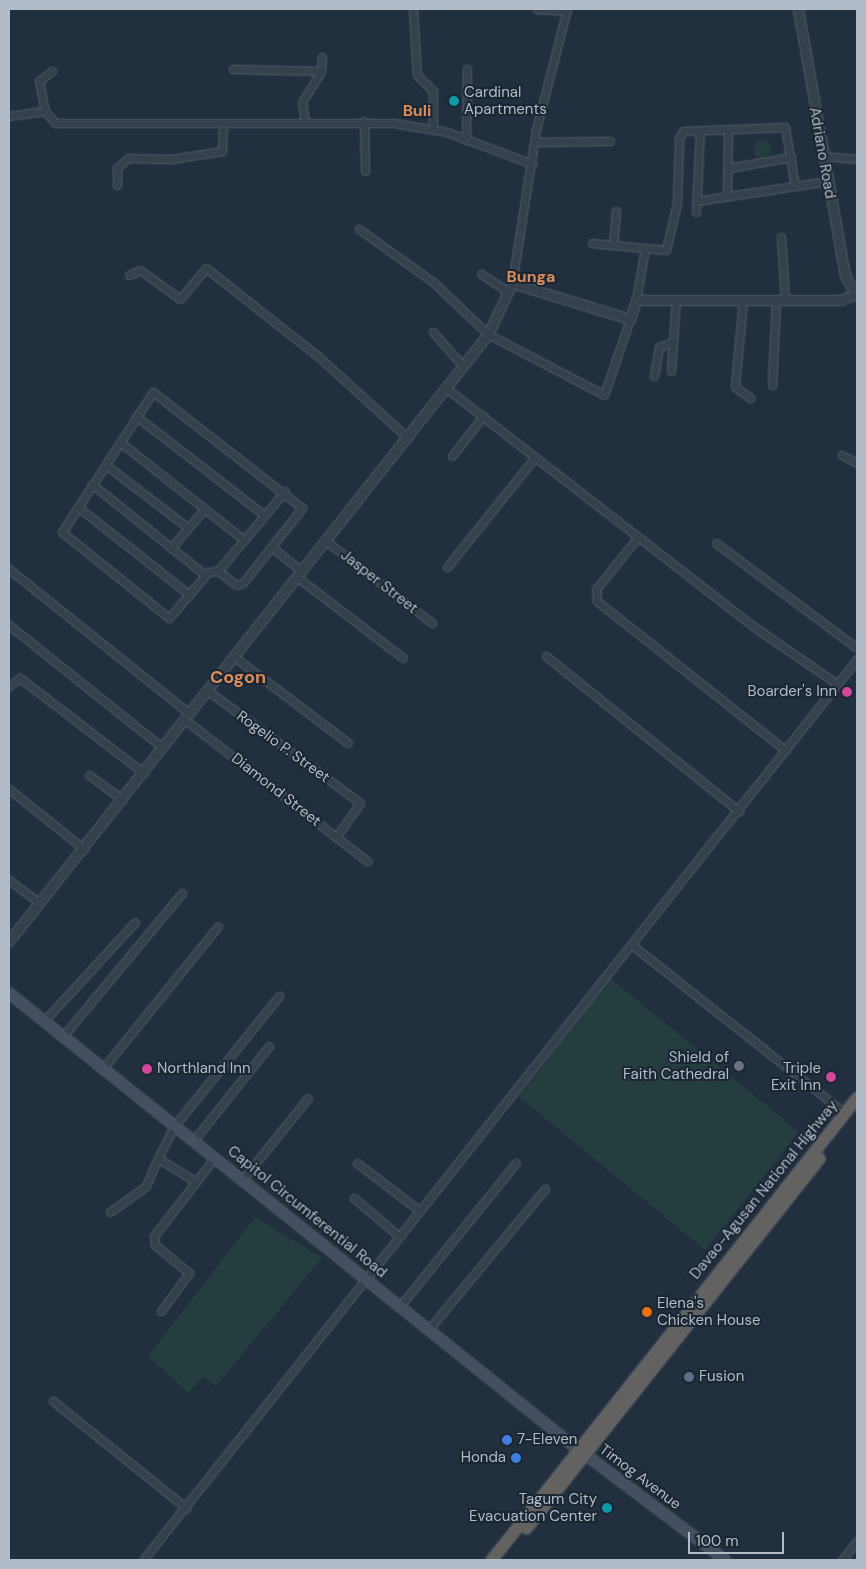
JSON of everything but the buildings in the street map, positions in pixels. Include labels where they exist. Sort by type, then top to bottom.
[{"type":"highway","name":"Davao-Agusan National Highway","points":[[832,1136],[857,1097]]},
{"type":"highway","name":"Davao-Agusan National Highway","points":[[491,1560],[503,1553],[655,1357],[832,1136],[857,1110]]},
{"type":"main road","name":"Capitol Circumferential Road","points":[[9,993],[104,1067],[366,1280],[582,1452]]},
{"type":"main road","name":"Timog Avenue","points":[[582,1452],[725,1560]]},
{"type":"street","points":[[413,9],[417,75],[433,92],[433,128]]},
{"type":"street","points":[[9,941],[123,800],[233,656],[408,438],[488,334],[511,288],[535,142],[566,10],[537,9]]},
{"type":"street","name":"Adriano Road","points":[[798,9],[846,282],[856,295]]},
{"type":"street","points":[[304,122],[305,93],[321,71],[322,57]]},
{"type":"street","points":[[232,69],[321,71]]},
{"type":"street","points":[[466,140],[467,69]]},
{"type":"street","points":[[52,71],[39,81],[45,111],[51,122],[60,124],[223,124],[364,121],[433,128],[532,164]]},
{"type":"street","points":[[9,116],[45,111]]},
{"type":"street","points":[[364,121],[365,171]]},
{"type":"street","points":[[117,184],[117,168],[128,158],[171,159],[222,151],[223,124]]},
{"type":"street","points":[[592,243],[645,249],[668,248],[677,203],[679,135],[700,131],[784,127],[795,186]]},
{"type":"street","points":[[727,196],[728,130]]},
{"type":"street","points":[[696,212],[700,131]]},
{"type":"street","points":[[535,142],[610,140]]},
{"type":"street","points":[[823,156],[857,159]]},
{"type":"street","points":[[728,168],[791,157]]},
{"type":"street","points":[[697,200],[827,181]]},
{"type":"street","points":[[613,245],[616,211]]},
{"type":"street","points":[[359,229],[433,282],[488,334],[604,395],[636,300],[645,249]]},
{"type":"street","points":[[772,385],[781,300],[781,237]]},
{"type":"street","points":[[129,274],[140,270],[180,300],[206,268],[320,358],[408,438]]},
{"type":"street","points":[[481,274],[511,288],[630,319]]},
{"type":"street","points":[[636,300],[840,300],[856,295]]},
{"type":"street","points":[[671,371],[676,300]]},
{"type":"street","points":[[743,300],[734,386],[750,398]]},
{"type":"street","points":[[433,332],[463,366]]},
{"type":"street","points":[[654,376],[659,347],[673,342]]},
{"type":"street","points":[[446,388],[638,538],[837,684]]},
{"type":"street","points":[[218,571],[241,585],[302,510],[285,491],[158,393],[150,394],[106,465],[63,528],[64,536],[165,617],[172,616],[205,575],[218,571],[285,491]]},
{"type":"street","points":[[136,416],[264,515]]},
{"type":"street","points":[[452,456],[483,416]]},
{"type":"street","points":[[120,442],[244,540]]},
{"type":"street","points":[[842,455],[857,463]]},
{"type":"street","points":[[446,567],[536,458]]},
{"type":"street","points":[[106,465],[187,528]]},
{"type":"street","points":[[92,484],[205,575]]},
{"type":"street","points":[[78,507],[190,595]]},
{"type":"street","points":[[171,548],[205,508]]},
{"type":"street","points":[[638,538],[596,589],[597,602],[786,751]]},
{"type":"street","name":"Jasper Street","points":[[326,540],[432,623]]},
{"type":"street","points":[[716,544],[857,648]]},
{"type":"street","points":[[273,548],[299,574],[404,658]]},
{"type":"street","name":"Diamond Street","points":[[9,569],[367,861]]},
{"type":"street","points":[[9,625],[163,748]]},
{"type":"street","points":[[233,656],[348,743]]},
{"type":"street","points":[[546,656],[739,811]]},
{"type":"street","points":[[143,1560],[739,811],[857,659]]},
{"type":"street","points":[[9,686],[20,678],[144,773]]},
{"type":"street","name":"Rogelio P. Street","points":[[207,690],[360,803],[336,837]]},
{"type":"street","points":[[89,775],[123,800]]},
{"type":"street","points":[[9,789],[84,849]]},
{"type":"street","points":[[9,880],[40,903]]},
{"type":"street","points":[[63,1036],[182,893]]},
{"type":"street","points":[[44,1021],[135,922]]},
{"type":"street","points":[[104,1067],[218,926]]},
{"type":"street","points":[[632,945],[845,1113]]},
{"type":"street","points":[[110,1212],[146,1186],[175,1125],[279,996]]},
{"type":"street","points":[[194,1140],[269,1046]]},
{"type":"street","points":[[242,1180],[308,1098]]},
{"type":"street","points":[[161,1310],[189,1275],[155,1245],[154,1236],[215,1157]]},
{"type":"street","points":[[158,1158],[196,1182]]},
{"type":"street","points":[[357,1163],[420,1211]]},
{"type":"street","points":[[400,1306],[516,1163]]},
{"type":"street","points":[[429,1329],[545,1189]]},
{"type":"street","points":[[354,1198],[400,1237]]},
{"type":"street","points":[[53,1401],[186,1508]]},
{"type":"street","points":[[842,1560],[857,1541]]},
{"type":"green space","points":[[762,140],[768,143],[771,149],[768,155],[762,158],[756,155],[753,149],[756,143]]},
{"type":"green space","points":[[610,978],[799,1132],[705,1250],[519,1097]]},
{"type":"green space","points":[[255,1217],[322,1258],[216,1386],[203,1377],[188,1393],[148,1356]]},
{"type":"place","name":"Cardinal Apartments","points":[[454,101]]},
{"type":"place","name":"Boarder's Inn","points":[[847,692]]},
{"type":"place","name":"Shield of Faith Cathedral","points":[[739,1066]]},
{"type":"place","name":"Northland Inn","points":[[147,1069]]},
{"type":"place","name":"Triple Exit Inn","points":[[831,1077]]},
{"type":"place","name":"Elena's Chicken House","points":[[647,1312]]},
{"type":"place","name":"Fusion","points":[[689,1377]]},
{"type":"place","name":"7-Eleven","points":[[507,1440]]},
{"type":"place","name":"Honda","points":[[516,1458]]},
{"type":"place","name":"Tagum City Evacuation Center","points":[[607,1508]]},
{"type":"district","name":"Buli","points":[[417,111]]},
{"type":"district","name":"Bunga","points":[[531,277]]},
{"type":"district","name":"Cogon","points":[[238,677]]}]
